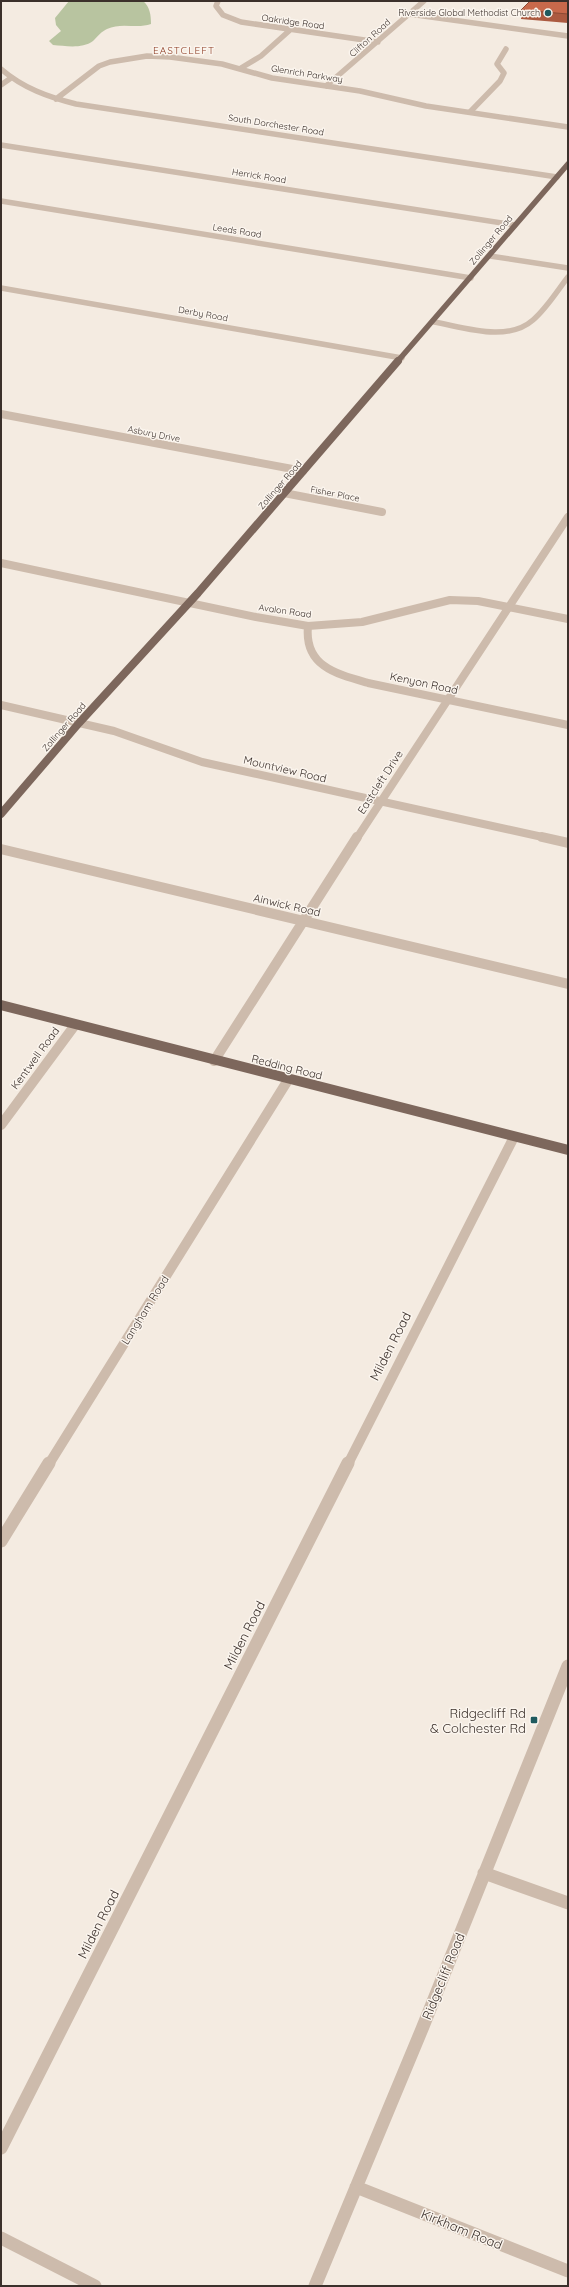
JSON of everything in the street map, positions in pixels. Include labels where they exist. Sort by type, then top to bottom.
[{"type":"main road","name":"Zollinger Road","points":[[1,814],[79,723],[189,602],[434,322],[568,164]]},
{"type":"main road","name":"Redding Road","points":[[1,1005],[288,1080],[568,1150]]},
{"type":"street","name":"Oakridge Road","points":[[218,1],[216,6],[224,15],[241,22],[378,42]]},
{"type":"street","name":"Clifton Road","points":[[326,86],[424,1]]},
{"type":"street","points":[[409,14],[568,36]]},
{"type":"street","points":[[241,68],[261,56],[290,30]]},
{"type":"street","points":[[470,112],[500,81],[504,73],[498,64],[506,49]]},
{"type":"street","name":"Glenrich Parkway","points":[[56,99],[99,66],[123,58],[147,56],[170,57],[241,68],[272,78],[326,86],[426,106],[568,127]]},
{"type":"street","name":"South Dorchester Road","points":[[1,69],[18,84],[56,99],[81,105],[557,177]]},
{"type":"street","points":[[1,85],[11,78]]},
{"type":"street","name":"Herrick Road","points":[[1,145],[515,225]]},
{"type":"street","name":"Leeds Road","points":[[1,201],[471,278]]},
{"type":"street","points":[[490,256],[568,268]]},
{"type":"street","points":[[434,322],[503,331],[518,328],[529,324],[568,277]]},
{"type":"street","name":"Derby Road","points":[[1,288],[402,358]]},
{"type":"street","name":"Asbury Drive","points":[[1,414],[303,472]]},
{"type":"street","name":"Fisher Place","points":[[284,493],[382,512]]},
{"type":"street","name":"Eastcleft Drive","points":[[214,1060],[380,802],[568,517]]},
{"type":"street","name":"Avalon Road","points":[[1,563],[308,626],[362,622],[450,600],[478,601],[568,619]]},
{"type":"street","name":"Kenyon Road","points":[[308,626],[306,634],[307,646],[314,658],[323,667],[357,680],[568,725]]},
{"type":"street","name":"Mountview Road","points":[[1,705],[135,738],[169,752],[202,762],[568,843]]},
{"type":"street","name":"Ainwick Road","points":[[1,849],[568,984]]},
{"type":"street","name":"Kentwell Road","points":[[1,1125],[74,1025]]},
{"type":"street","name":"Langham Road","points":[[1,1541],[288,1080]]},
{"type":"street","name":"Milden Road","points":[[1,2148],[514,1137]]},
{"type":"street","name":"Ridgecliff Road","points":[[315,2286],[568,1666]]},
{"type":"street","points":[[484,1873],[568,1903]]},
{"type":"street","name":"Kirkham Road","points":[[356,2187],[568,2271]]},
{"type":"street","points":[[1,2238],[95,2286]]},
{"type":"green space","points":[[69,1],[143,1],[150,11],[151,24],[112,27],[105,30],[89,44],[74,46],[53,45],[49,41],[61,31],[56,25],[55,18]]},
{"type":"building","points":[[530,1],[568,1],[568,14],[521,10]]},
{"type":"place","name":"Riverside Global Methodist Church","points":[[548,13]]},
{"type":"place","name":"Ridgecliff Rd & Colchester Rd","points":[[534,1720]]},
{"type":"district","name":"EASTCLEFT","points":[[184,50]]}]
